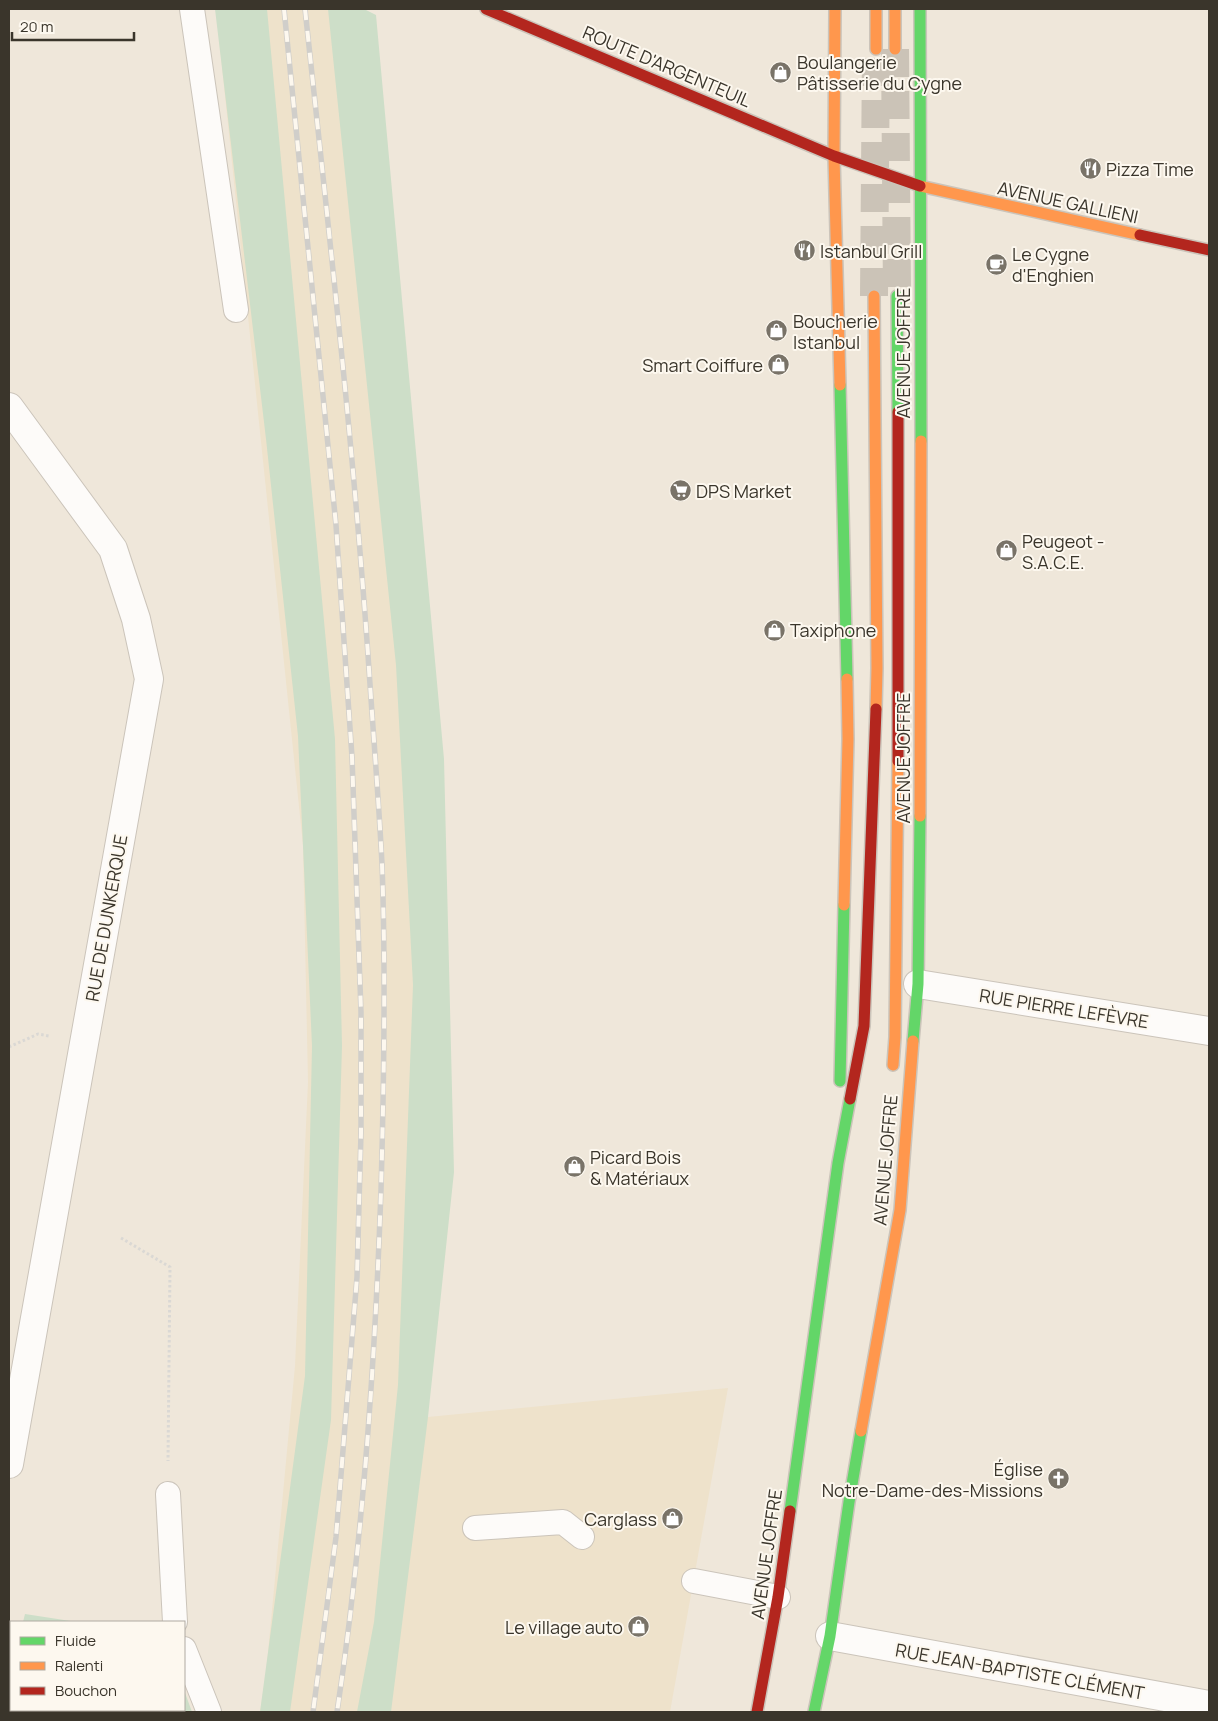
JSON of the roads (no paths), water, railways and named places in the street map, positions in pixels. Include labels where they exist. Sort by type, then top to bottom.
[{"type":"main road","name":"ROUTE D'ARGENTEUIL","points":[[486,9],[834,156],[920,186]]},
{"type":"main road","name":"AVENUE JOFFRE","points":[[835,9],[834,156],[848,739],[838,1163]]},
{"type":"main road","points":[[876,9],[876,49]]},
{"type":"main road","points":[[895,9],[895,49]]},
{"type":"main road","name":"AVENUE JOFFRE","points":[[814,1712],[830,1636],[849,1502],[900,1210],[918,984],[921,717],[920,9]]},
{"type":"main road","name":"AVENUE GALLIENI","points":[[920,186],[1209,250]]},
{"type":"main road","name":"AVENUE JOFFRE","points":[[757,1712],[778,1597],[838,1163],[864,1026],[872,842],[876,668],[874,296]]},
{"type":"main road","name":"AVENUE JOFFRE","points":[[893,1076],[899,667],[897,296]]},
{"type":"main road","name":"AVENUE JOFFRE","points":[[849,1502],[861,1378],[870,1312]]},
{"type":"street","name":"RUE DE DUNKERQUE","points":[[9,407],[113,548],[136,619],[149,679],[9,1464]]},
{"type":"street","name":"RUE PIERRE LEFÈVRE","points":[[918,984],[1209,1031]]},
{"type":"street","name":"RUE JEAN-BAPTISTE CLÉMENT","points":[[830,1636],[1209,1705]]},
{"type":"lane","points":[[192,9],[236,310]]},
{"type":"lane","points":[[168,1494],[174,1621]]},
{"type":"lane","points":[[474,1528],[563,1522],[582,1537]]},
{"type":"lane","points":[[694,1581],[778,1597]]},
{"type":"lane","points":[[185,1652],[209,1712]]},
{"type":"tunnel","points":[[874,296],[876,49]]},
{"type":"tunnel","points":[[895,49],[897,296]]},
{"type":"railway","points":[[284,9],[336,525],[352,757],[361,1012],[361,1133],[357,1277],[336,1537],[313,1712]]},
{"type":"railway","points":[[305,9],[357,515],[378,796],[383,905],[383,1109],[375,1321],[361,1517],[337,1712]]},
{"type":"place","name":"Boulangerie Pâtisserie du Cygne","points":[[781,72]]},
{"type":"place","name":"Pizza Time","points":[[1090,169]]},
{"type":"place","name":"Istanbul Grill","points":[[804,251]]},
{"type":"place","name":"Le Cygne d'Enghien","points":[[996,264]]},
{"type":"place","name":"Boucherie Istanbul","points":[[777,331]]},
{"type":"place","name":"Smart Coiffure","points":[[779,365]]},
{"type":"place","name":"DPS Market","points":[[680,491]]},
{"type":"place","name":"Peugeot - S.A.C.E.","points":[[1006,551]]},
{"type":"place","name":"Taxiphone","points":[[774,630]]},
{"type":"place","name":"Picard Bois & Matériaux","points":[[574,1167]]},
{"type":"place","name":"Église Notre-Dame-des-Missions","points":[[1059,1479]]},
{"type":"place","name":"Carglass","points":[[673,1519]]},
{"type":"place","name":"Le village auto","points":[[639,1627]]}]
